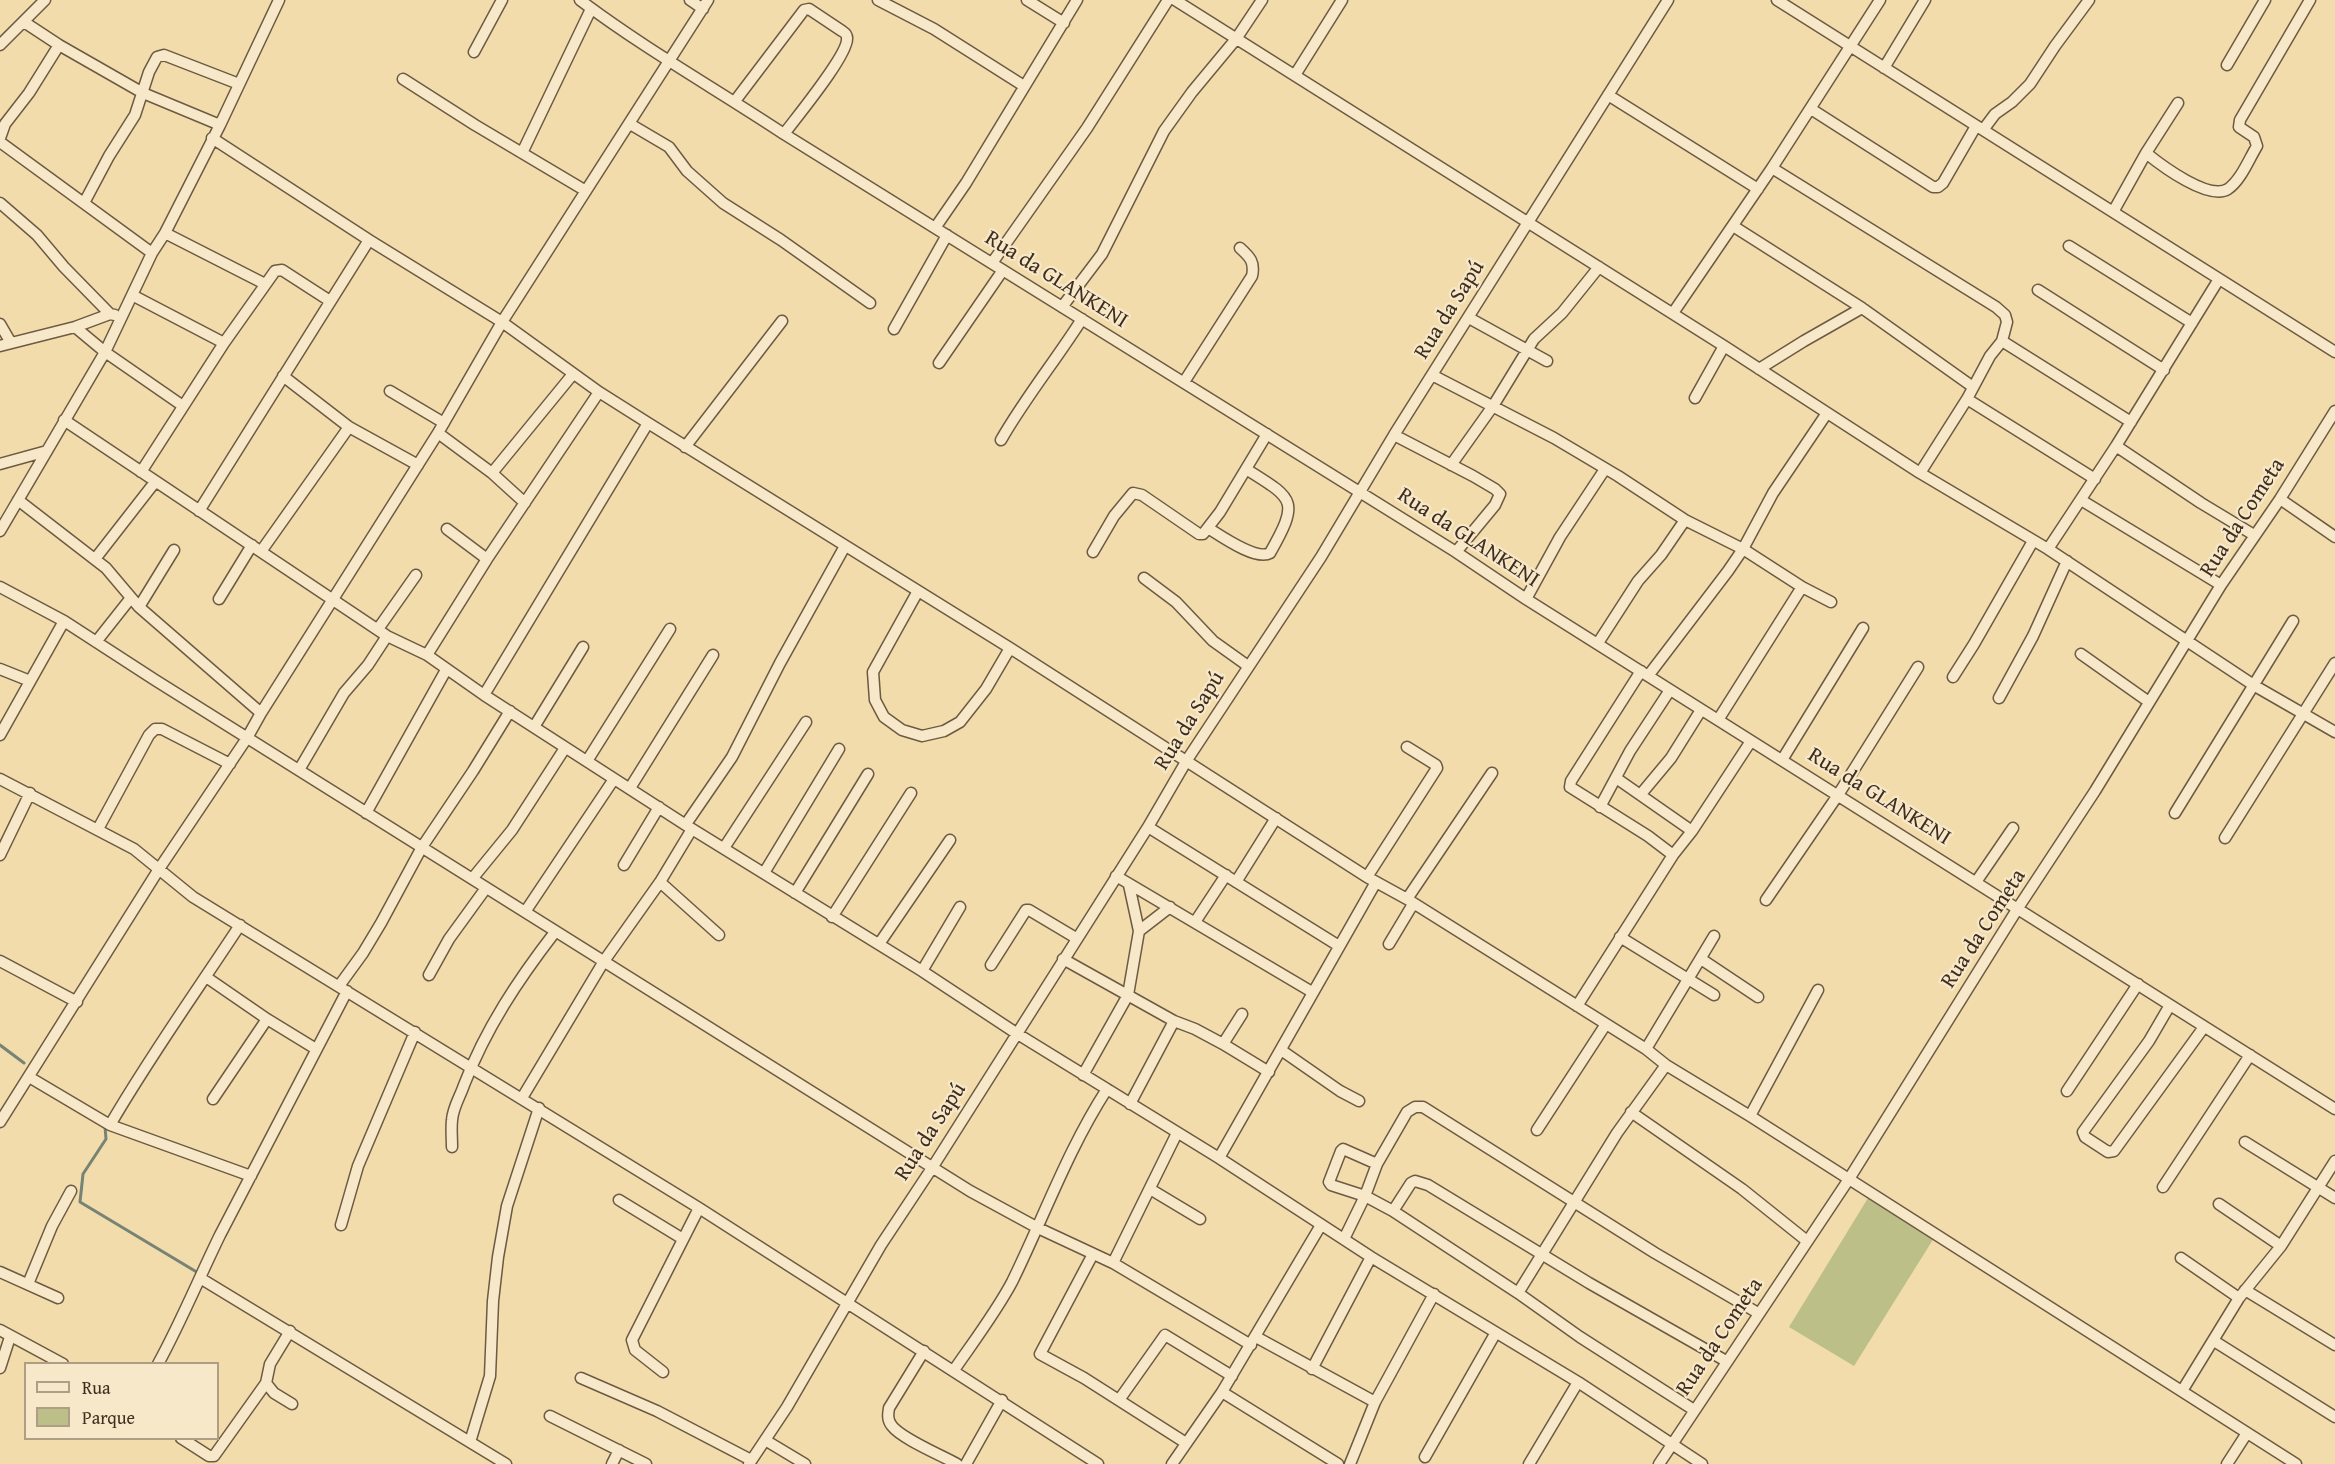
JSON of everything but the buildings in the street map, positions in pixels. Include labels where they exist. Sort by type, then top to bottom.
[{"type":"street","points":[[0,45],[45,0]]},
{"type":"street","points":[[0,531],[105,352],[115,315],[132,295],[165,233],[220,125],[279,0]]},
{"type":"street","points":[[474,52],[502,0]]},
{"type":"street","name":"Rua da GLANKENI","points":[[580,0],[669,62],[1456,552],[1701,710],[2335,1109]]},
{"type":"street","points":[[0,1122],[159,869],[247,738],[441,428],[502,322],[705,4],[690,0]]},
{"type":"street","points":[[878,0],[934,29],[1024,86]]},
{"type":"street","points":[[1027,0],[1064,23]]},
{"type":"street","points":[[935,228],[966,183],[1077,0]]},
{"type":"street","points":[[992,263],[1086,128],[1168,0]]},
{"type":"street","points":[[1175,0],[1673,313],[1920,473],[2067,561],[2254,686],[2335,732]]},
{"type":"street","points":[[1062,307],[1102,254],[1164,131],[1192,92],[1236,39],[1262,0]]},
{"type":"street","points":[[1295,75],[1342,0]]},
{"type":"street","name":"Rua da Sapú","points":[[750,1462],[881,1245],[1148,827],[1187,760],[1321,557],[1394,435],[1668,0]]},
{"type":"street","points":[[1777,0],[2335,352]]},
{"type":"street","points":[[1673,313],[1772,168],[1880,0]]},
{"type":"street","points":[[1884,68],[1925,0]]},
{"type":"street","points":[[1811,109],[1933,187],[1938,187],[1980,128],[2030,84],[2089,0]]},
{"type":"street","points":[[2227,65],[2265,0]]},
{"type":"street","points":[[2146,153],[2164,168],[2208,191],[2217,193],[2227,190],[2234,183],[2257,146],[2254,137],[2239,127],[2240,120],[2310,0]]},
{"type":"street","points":[[522,153],[591,9]]},
{"type":"street","points":[[735,102],[795,19],[804,10],[808,9],[843,31],[848,41],[843,50],[826,78],[784,134]]},
{"type":"street","points":[[24,22],[59,45],[143,93],[220,125]]},
{"type":"street","points":[[59,45],[29,93],[3,123],[0,140],[152,254]]},
{"type":"street","points":[[84,203],[109,156],[135,115],[156,57],[161,55],[239,84]]},
{"type":"street","points":[[403,79],[586,191]]},
{"type":"street","points":[[1608,95],[1758,189]]},
{"type":"street","points":[[2113,212],[2146,153],[2178,103]]},
{"type":"street","points":[[630,124],[669,147],[687,171],[723,203],[781,240],[870,303]]},
{"type":"street","points":[[212,138],[369,240],[502,322],[599,392],[685,447],[1010,648],[1371,879],[1646,1049],[1666,1065],[1750,1116],[2296,1464]]},
{"type":"street","points":[[1772,168],[1996,307],[2005,315],[2007,322],[2002,341],[1990,356],[1920,473]]},
{"type":"street","points":[[0,202],[37,235],[64,267],[115,315]]},
{"type":"street","points":[[1733,226],[1862,308],[1973,387]]},
{"type":"street","points":[[165,233],[265,284]]},
{"type":"street","points":[[894,329],[947,236]]},
{"type":"street","points":[[200,511],[369,240]]},
{"type":"street","points":[[2070,246],[2192,323]]},
{"type":"street","points":[[1184,382],[1252,276],[1254,267],[1252,259],[1240,248]]},
{"type":"street","points":[[1450,465],[1493,406],[1526,349],[1539,333],[1562,314],[1599,267]]},
{"type":"street","points":[[141,472],[224,343],[275,271],[282,270],[330,301]]},
{"type":"street","points":[[939,363],[1003,270]]},
{"type":"street","points":[[2048,549],[2116,446],[2219,279]]},
{"type":"street","points":[[2038,290],[2164,370]]},
{"type":"street","points":[[132,295],[224,343]]},
{"type":"street","points":[[1760,369],[1804,340],[1862,308]]},
{"type":"street","points":[[0,324],[6,345],[115,315]]},
{"type":"street","points":[[1469,318],[1547,361]]},
{"type":"street","points":[[1001,440],[1082,320]]},
{"type":"street","points":[[685,447],[782,321]]},
{"type":"street","points":[[75,327],[105,352],[183,406]]},
{"type":"street","points":[[2002,341],[2131,422]]},
{"type":"street","points":[[1695,399],[1724,346]]},
{"type":"street","points":[[492,473],[573,374]]},
{"type":"street","points":[[1432,375],[1554,438],[1684,520],[1743,549],[1802,587],[1831,602]]},
{"type":"street","points":[[283,376],[349,427],[418,465]]},
{"type":"street","points":[[390,391],[441,428],[525,503]]},
{"type":"street","points":[[427,656],[487,559],[599,392]]},
{"type":"street","points":[[1966,399],[2095,479]]},
{"type":"street","name":"Rua da Cometa","points":[[1659,1464],[1726,1360],[1849,1179],[2187,640],[2335,411]]},
{"type":"street","points":[[1673,855],[1648,836],[1570,787],[1570,784],[1644,673],[1743,549],[1773,494],[1827,413]]},
{"type":"street","points":[[64,420],[154,482],[257,547],[383,632],[427,656],[565,748],[832,917],[922,971],[1016,1034],[1219,1158],[1371,1257],[1434,1294],[1495,1334],[1578,1382],[1702,1464]]},
{"type":"street","points":[[484,695],[648,423]]},
{"type":"street","points":[[219,598],[349,427]]},
{"type":"street","points":[[1093,552],[1114,516],[1133,493],[1142,495],[1199,534],[1203,534],[1267,434]]},
{"type":"street","points":[[1394,435],[1495,489],[1500,498],[1456,552]]},
{"type":"street","points":[[2116,446],[2200,503],[2254,535]]},
{"type":"street","points":[[0,464],[47,451]]},
{"type":"street","points":[[1208,528],[1262,556],[1270,553],[1285,527],[1287,498],[1281,491],[1246,469]]},
{"type":"street","points":[[1526,599],[1560,537],[1605,469]]},
{"type":"street","points":[[95,559],[154,482]]},
{"type":"street","points":[[2280,499],[2335,537]]},
{"type":"street","points":[[18,500],[106,568],[130,599],[261,713]]},
{"type":"street","points":[[2081,500],[2222,585]]},
{"type":"street","points":[[1598,643],[1638,581],[1661,555],[1684,520]]},
{"type":"street","points":[[447,529],[487,559]]},
{"type":"street","points":[[1953,677],[2033,541]]},
{"type":"street","points":[[522,1098],[604,961],[660,882],[689,826],[732,757],[780,663],[846,546]]},
{"type":"street","points":[[139,607],[174,550]]},
{"type":"street","points":[[2000,698],[2033,636],[2067,561]]},
{"type":"street","points":[[299,770],[344,693],[368,665],[383,632],[416,575]]},
{"type":"street","points":[[1144,578],[1176,602],[1213,641],[1248,666]]},
{"type":"street","points":[[0,587],[64,621],[970,1191],[1038,1228],[1113,1263],[1253,1341],[1375,1402]]},
{"type":"street","points":[[1719,720],[1802,587]]},
{"type":"street","points":[[918,591],[873,672],[875,700],[884,717],[902,730],[922,736],[944,731],[960,722],[986,689],[1010,648]]},
{"type":"street","points":[[96,642],[130,599]]},
{"type":"street","points":[[0,735],[64,621]]},
{"type":"street","points":[[2175,813],[2293,621]]},
{"type":"street","points":[[1782,760],[1863,628]]},
{"type":"street","points":[[587,761],[670,629]]},
{"type":"street","points":[[534,727],[583,647]]},
{"type":"street","points":[[2081,654],[2149,702]]},
{"type":"street","points":[[630,788],[713,655]]},
{"type":"street","points":[[2225,838],[2335,663]]},
{"type":"street","points":[[1766,900],[1838,795],[1918,667]]},
{"type":"street","points":[[0,669],[30,681]]},
{"type":"street","points":[[366,813],[446,670]]},
{"type":"street","points":[[1600,807],[1630,751],[1670,690]]},
{"type":"street","points":[[1641,794],[1671,758],[1701,710]]},
{"type":"street","points":[[159,1362],[316,1049],[343,988],[422,847],[510,711]]},
{"type":"street","points":[[724,848],[806,722]]},
{"type":"street","points":[[98,829],[154,729],[162,729],[230,764]]},
{"type":"street","points":[[1577,1006],[1673,855],[1692,831],[1751,741]]},
{"type":"street","points":[[1219,1158],[1339,946],[1371,879],[1437,768],[1407,747]]},
{"type":"street","points":[[472,879],[512,830],[565,748]]},
{"type":"street","points":[[764,873],[839,749]]},
{"type":"street","points":[[1389,944],[1410,902],[1492,773]]},
{"type":"street","points":[[795,893],[868,774]]},
{"type":"street","points":[[1616,778],[1692,831]]},
{"type":"street","points":[[0,779],[144,855],[193,897],[699,1208],[1002,1400],[1098,1464]]},
{"type":"street","points":[[525,912],[615,779]]},
{"type":"street","points":[[0,855],[30,793]]},
{"type":"street","points":[[832,917],[911,793]]},
{"type":"street","points":[[624,865],[659,807]]},
{"type":"street","points":[[1236,882],[1276,818]]},
{"type":"street","points":[[1148,827],[1339,946]]},
{"type":"street","points":[[1976,882],[2013,828]]},
{"type":"street","points":[[879,944],[950,840]]},
{"type":"street","points":[[1195,922],[1226,875]]},
{"type":"street","points":[[1116,876],[1312,993]]},
{"type":"street","points":[[660,882],[719,935]]},
{"type":"street","points":[[1083,1075],[1128,995],[1139,931],[1129,885]]},
{"type":"street","points":[[429,975],[449,939],[486,888]]},
{"type":"street","points":[[1139,931],[1170,907]]},
{"type":"street","points":[[922,971],[960,908]]},
{"type":"street","points":[[991,965],[1026,910],[1077,938]]},
{"type":"street","points":[[110,1125],[153,1052],[240,925]]},
{"type":"street","points":[[452,1147],[452,1119],[471,1066],[517,981],[555,932]]},
{"type":"street","points":[[1646,1049],[1714,936]]},
{"type":"street","points":[[1620,937],[1714,995]]},
{"type":"street","points":[[1063,958],[1174,1021],[1223,1044],[1269,1072]]},
{"type":"street","points":[[1701,959],[1758,996]]},
{"type":"street","points":[[0,962],[77,1002]]},
{"type":"street","points":[[206,977],[316,1049]]},
{"type":"street","points":[[2067,1091],[2138,984]]},
{"type":"street","points":[[1750,1116],[1818,990]]},
{"type":"street","points":[[2170,1005],[2149,1041],[2083,1132],[2085,1137],[2108,1152],[2114,1151],[2204,1027]]},
{"type":"street","points":[[1223,1044],[1242,1014]]},
{"type":"street","points":[[213,1099],[267,1019]]},
{"type":"street","points":[[1130,1104],[1174,1021]]},
{"type":"street","points":[[1537,1130],[1606,1024]]},
{"type":"street","points":[[341,1225],[358,1166],[415,1032]]},
{"type":"street","points":[[1281,1050],[1340,1091],[1359,1101]]},
{"type":"street","points":[[2163,1187],[2250,1055]]},
{"type":"street","points":[[1518,1293],[1631,1113],[1666,1065]]},
{"type":"street","points":[[29,1077],[110,1125],[251,1176]]},
{"type":"street","points":[[954,1370],[1010,1285],[1081,1132],[1107,1089]]},
{"type":"street","points":[[1344,1239],[1365,1196],[1377,1164],[1407,1112],[1415,1107],[1423,1107],[1655,1253],[1758,1313]]},
{"type":"street","points":[[470,1442],[490,1376],[496,1268],[507,1206],[539,1108]]},
{"type":"street","points":[[1631,1113],[1742,1189],[1807,1241]]},
{"type":"street","points":[[1113,1263],[1177,1133]]},
{"type":"street","points":[[2245,1142],[2335,1198]]},
{"type":"street","points":[[1377,1164],[1343,1149],[1329,1179],[1331,1185],[1365,1196],[1393,1211],[1518,1293],[1580,1337],[1694,1410]]},
{"type":"street","points":[[2182,1391],[2242,1294],[2281,1246],[2335,1161]]},
{"type":"street","points":[[1393,1211],[1411,1183],[1422,1182],[1589,1283],[1726,1360]]},
{"type":"street","points":[[1150,1189],[1200,1219]]},
{"type":"street","points":[[28,1284],[52,1226],[71,1191]]},
{"type":"street","points":[[619,1200],[683,1239]]},
{"type":"street","points":[[2219,1204],[2281,1246]]},
{"type":"street","points":[[663,1372],[635,1350],[632,1340],[699,1208]]},
{"type":"street","points":[[1172,1464],[1232,1376],[1321,1225]]},
{"type":"street","points":[[1093,1254],[1040,1354],[1119,1400],[1186,1443]]},
{"type":"street","points":[[1312,1369],[1371,1257]]},
{"type":"street","points":[[2181,1258],[2335,1345]]},
{"type":"street","points":[[0,1272],[58,1298]]},
{"type":"street","points":[[200,1278],[506,1464]]},
{"type":"street","points":[[1350,1464],[1375,1402],[1434,1294]]},
{"type":"street","points":[[0,1330],[59,1362]]},
{"type":"street","points":[[184,1440],[209,1456],[214,1456],[266,1383],[270,1364],[290,1331]]},
{"type":"street","points":[[1425,1457],[1495,1334]]},
{"type":"street","points":[[1119,1400],[1165,1335],[1232,1376]]},
{"type":"street","points":[[0,1368],[10,1336]]},
{"type":"street","points":[[2214,1341],[2335,1417]]},
{"type":"street","points":[[924,1351],[889,1408],[888,1417],[891,1425],[902,1434],[957,1464]]},
{"type":"street","points":[[581,1378],[657,1411],[750,1462]]},
{"type":"street","points":[[1529,1464],[1578,1382]]},
{"type":"street","points":[[266,1383],[274,1393],[292,1404]]},
{"type":"street","points":[[1222,1392],[1338,1464]]},
{"type":"street","points":[[966,1464],[1002,1400]]},
{"type":"street","points":[[550,1416],[646,1464]]},
{"type":"street","points":[[2227,1464],[2247,1433]]},
{"type":"street","points":[[765,1440],[805,1464]]},
{"type":"street","points":[[612,1464],[618,1450]]},
{"type":"green space","points":[[1868,1198],[1934,1238],[1854,1366],[1789,1327]]},
{"type":"waterway","points":[[0,1045],[24,1063]]},
{"type":"waterway","points":[[105,1127],[106,1139],[83,1174],[80,1202],[200,1274]]}]
